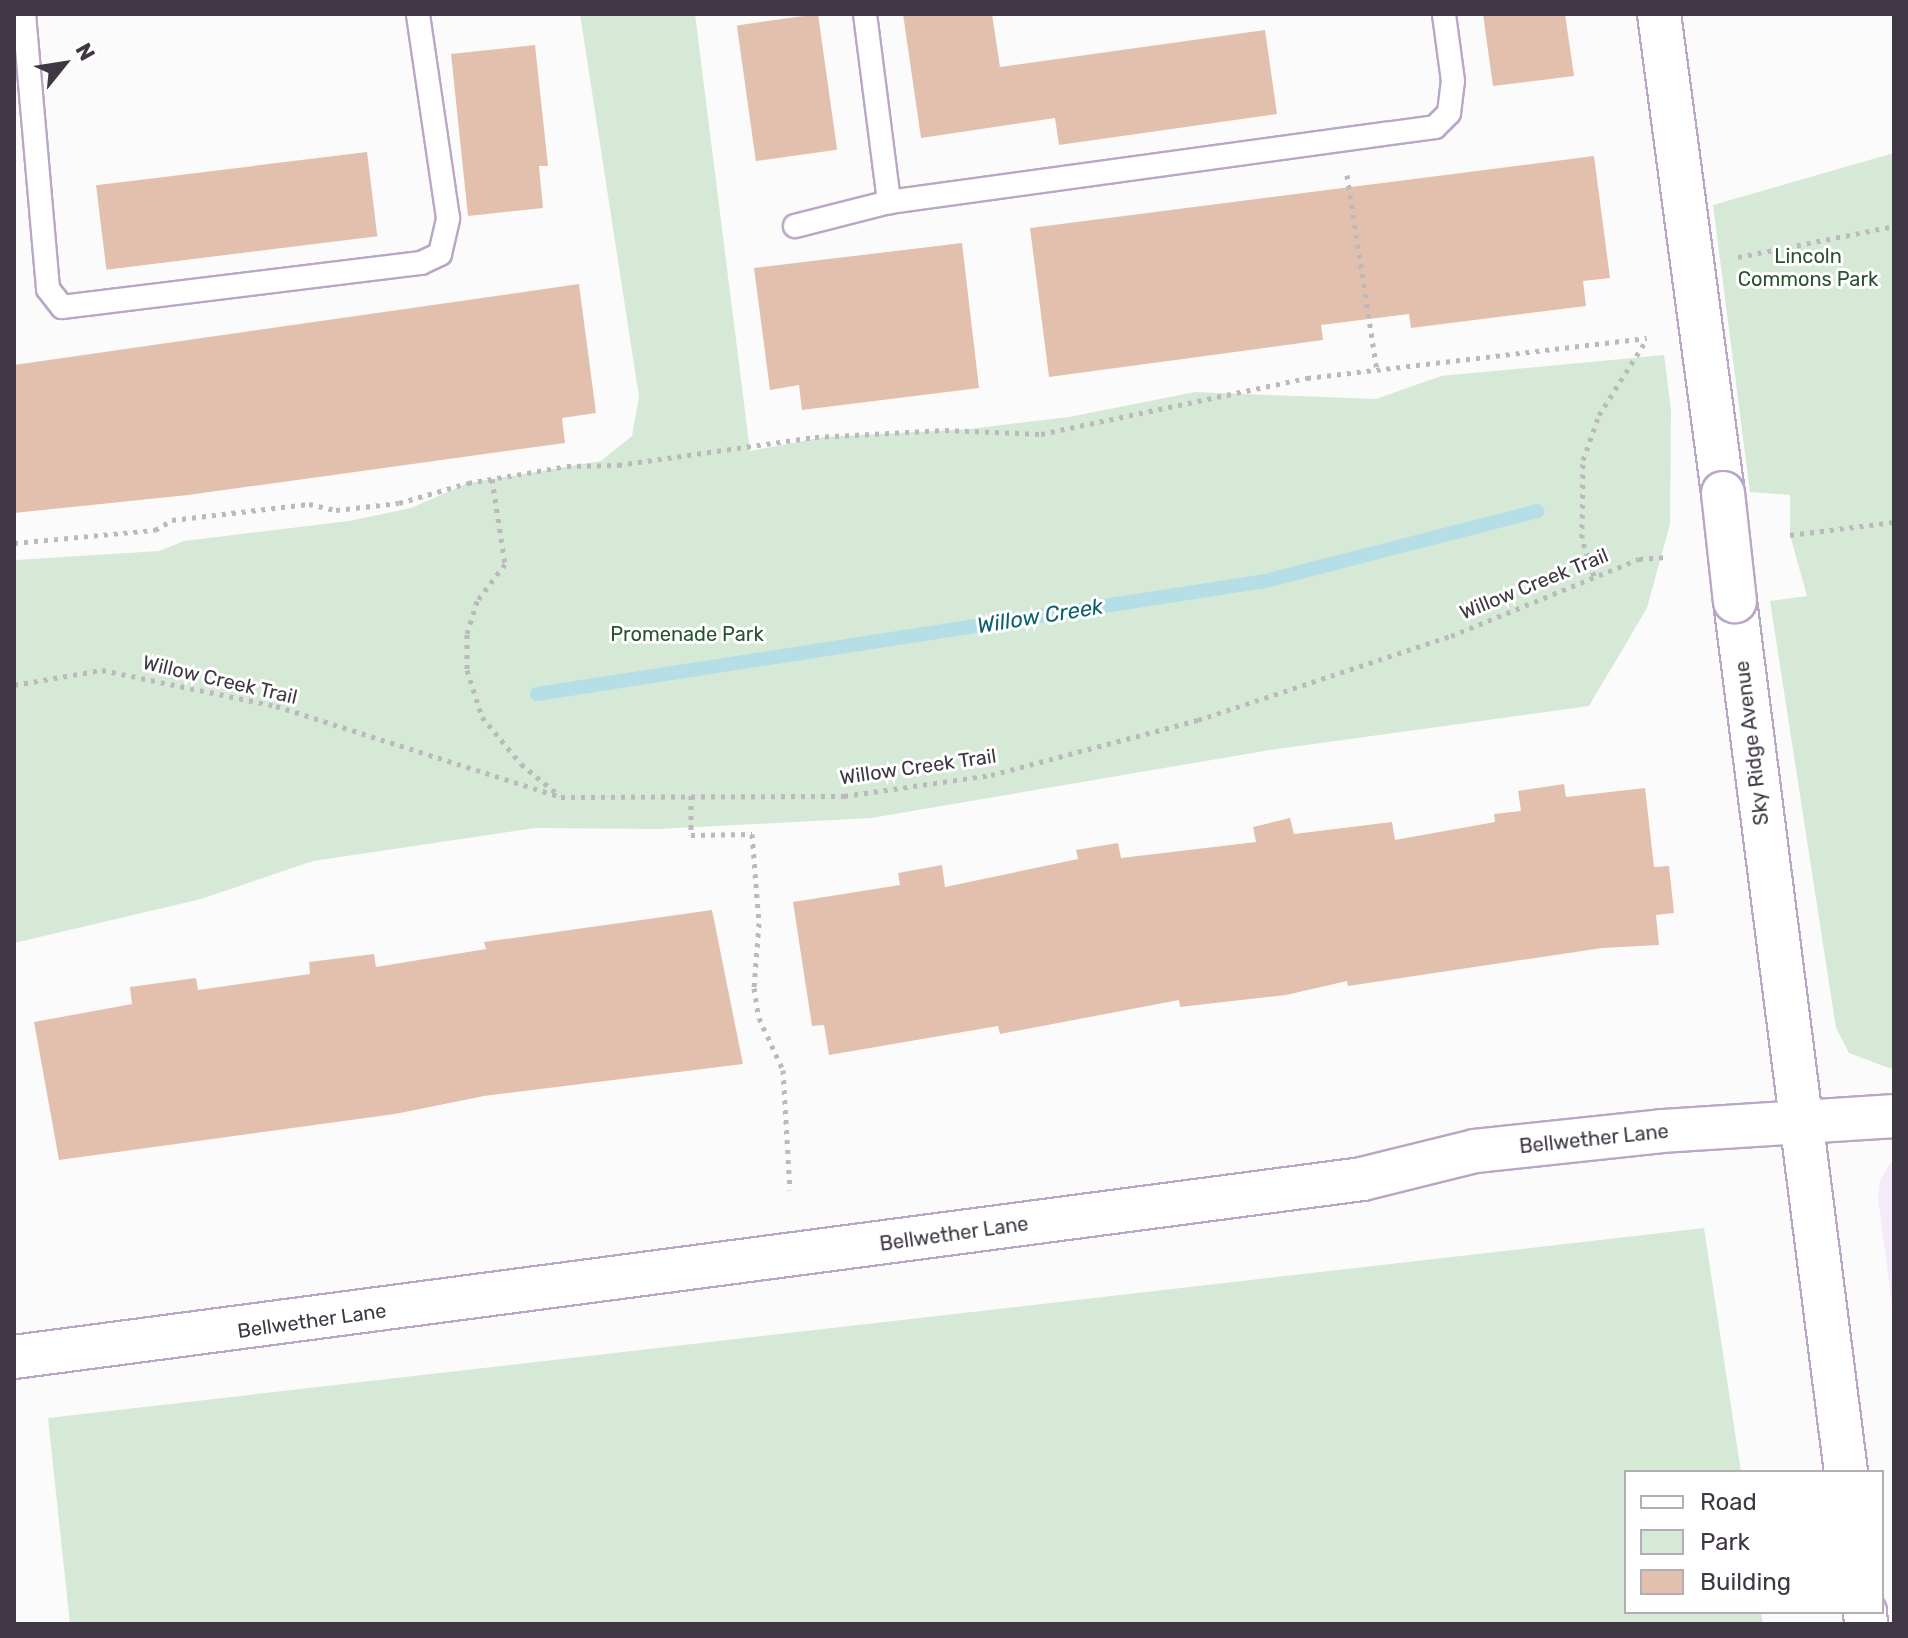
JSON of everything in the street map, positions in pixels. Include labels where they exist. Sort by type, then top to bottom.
[{"type":"street","name":"Sky Ridge Avenue","points":[[1659,14],[1723,493],[1798,1120],[1846,1470]]},
{"type":"street","name":"Bellwether Lane","points":[[14,1357],[1362,1179],[1475,1151],[1798,1120],[1894,1116]]},
{"type":"lane","points":[[24,14],[48,289],[62,307],[421,263],[440,254],[448,218],[418,14]]},
{"type":"lane","points":[[865,14],[889,202]]},
{"type":"lane","points":[[795,226],[889,202],[1435,127],[1449,113],[1453,81],[1444,14]]},
{"type":"path","points":[[1342,140],[1377,372]]},
{"type":"path","points":[[1691,265],[1894,226]]},
{"type":"path","points":[[14,543],[28,546],[155,530],[172,520],[309,504],[336,510],[399,503],[492,479],[815,437],[945,430],[1041,434],[1209,396],[1647,338],[1599,415],[1583,460],[1582,538],[1594,576]]},
{"type":"path","points":[[492,479],[505,564],[477,601],[467,634],[467,670],[482,717],[521,764],[561,797]]},
{"type":"path","points":[[1790,535],[1894,522]]},
{"type":"path","name":"Willow Creek Trail","points":[[14,685],[102,670],[276,706],[561,797],[844,796],[991,775],[1198,720],[1451,636],[1639,559],[1667,557]]},
{"type":"path","points":[[691,795],[691,835],[752,834],[759,923],[754,988],[759,1018],[783,1070],[790,1190]]},
{"type":"shaded area","points":[[1894,1157],[1894,1320],[1878,1198],[1880,1181]]},
{"type":"green space","name":"Promenade Park","points":[[580,14],[695,14],[750,451],[824,437],[969,429],[1069,417],[1195,392],[1376,399],[1441,376],[1664,355],[1671,410],[1670,524],[1647,608],[1589,706],[1270,750],[871,818],[658,829],[535,828],[313,861],[201,899],[14,943],[16,560],[159,551],[184,541],[349,521],[411,508],[468,483],[601,461],[632,436],[639,397]]},
{"type":"green space","name":"Lincoln Commons Park","points":[[1894,153],[1894,1068],[1889,1068],[1849,1053],[1836,1028],[1770,601],[1807,596],[1790,535],[1790,495],[1750,492],[1713,205]]},
{"type":"green space","points":[[1704,1228],[1741,1470],[1624,1470],[1624,1614],[1761,1614],[1763,1624],[70,1624],[48,1418]]},
{"type":"building","points":[[818,14],[837,150],[756,161],[737,25]]},
{"type":"building","points":[[903,14],[992,14],[1000,67],[1265,30],[1277,114],[1059,145],[1055,118],[921,138]]},
{"type":"building","points":[[1483,14],[1565,14],[1574,76],[1493,86]]},
{"type":"building","points":[[535,45],[548,166],[539,166],[543,208],[468,216],[451,54]]},
{"type":"building","points":[[367,152],[377,236],[106,270],[96,185]]},
{"type":"building","points":[[1594,156],[1610,278],[1583,281],[1586,306],[1411,328],[1409,314],[1321,325],[1323,340],[1049,377],[1030,228]]},
{"type":"building","points":[[962,243],[979,388],[802,410],[799,385],[770,390],[754,268]]},
{"type":"building","points":[[579,284],[596,413],[562,418],[565,443],[188,495],[14,513],[14,365]]},
{"type":"building","points":[[1564,784],[1566,797],[1645,788],[1654,867],[1669,866],[1674,913],[1656,915],[1659,945],[1602,948],[1348,986],[1347,981],[1286,995],[1180,1007],[1179,1000],[1000,1034],[998,1026],[829,1055],[824,1025],[812,1026],[793,902],[900,885],[898,873],[942,865],[945,887],[1078,859],[1076,850],[1118,843],[1121,858],[1256,842],[1253,827],[1290,818],[1294,834],[1392,822],[1395,840],[1495,822],[1494,814],[1521,811],[1518,791]]},
{"type":"building","points":[[712,910],[743,1064],[484,1096],[395,1114],[59,1160],[34,1022],[132,1004],[130,987],[196,978],[198,990],[310,974],[309,962],[374,954],[376,967],[486,949],[484,942]]},
{"type":"waterway","name":"Willow Creek","points":[[537,694],[1265,581],[1537,511]]}]
